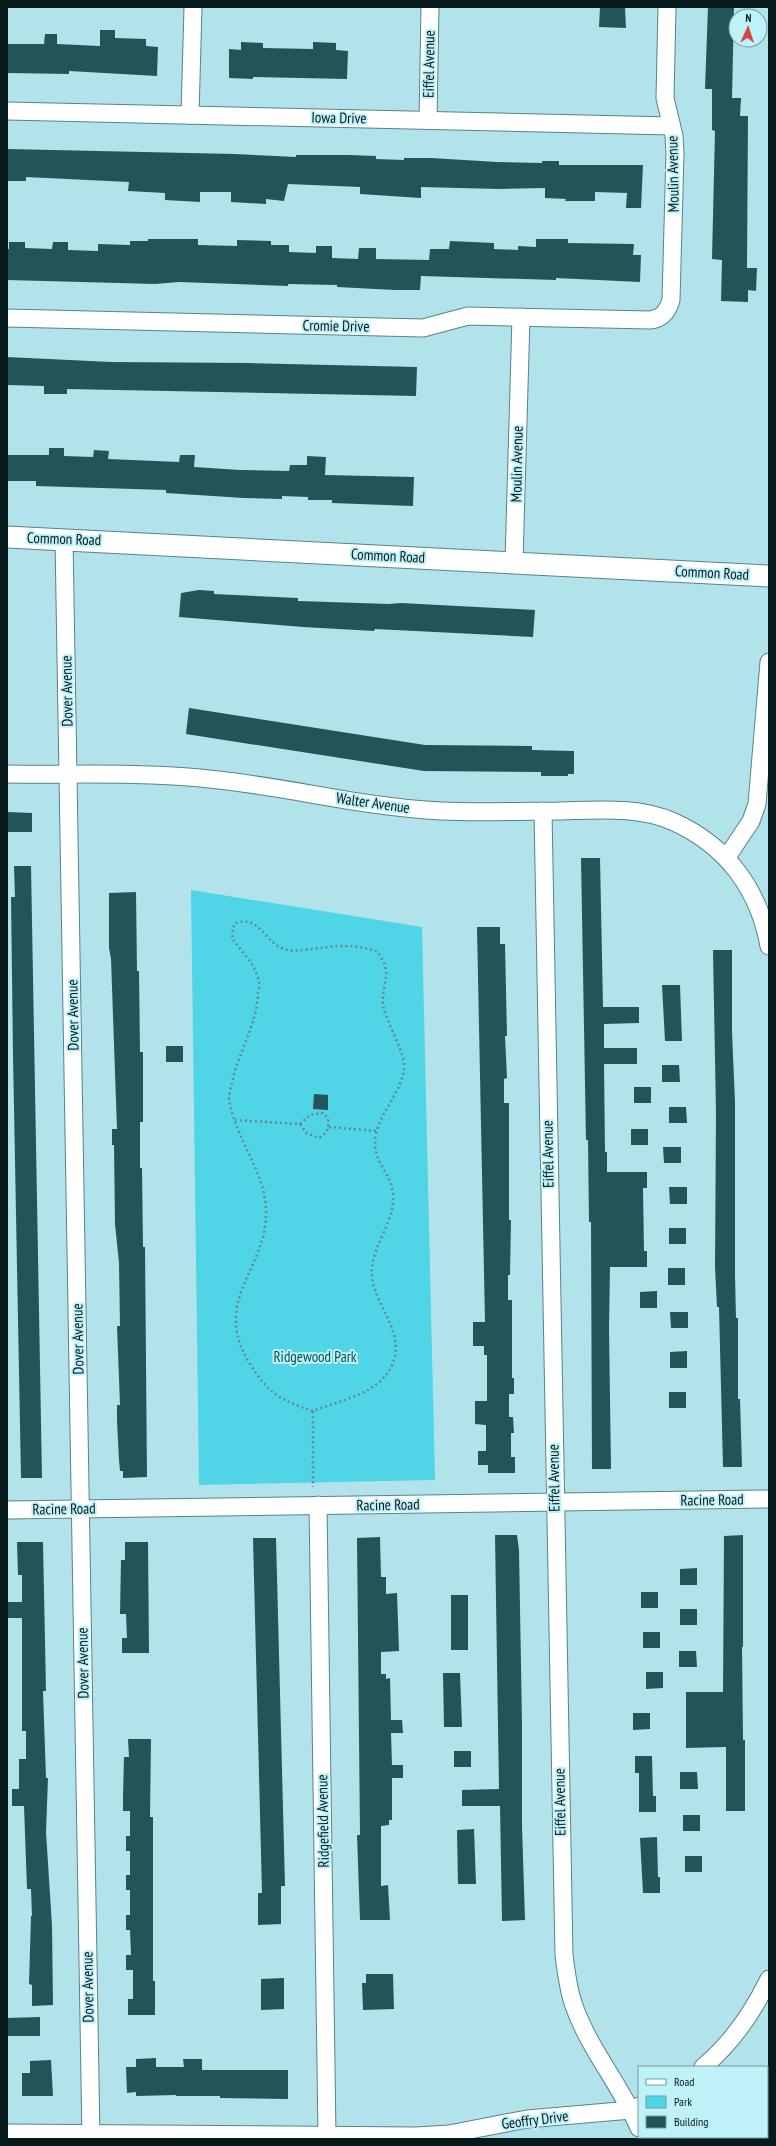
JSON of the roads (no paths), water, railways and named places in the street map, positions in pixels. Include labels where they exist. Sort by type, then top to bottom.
[{"type":"street","points":[[190,115],[193,7]]},
{"type":"street","name":"Eiffel Avenue","points":[[428,120],[430,7]]},
{"type":"street","name":"Moulin Avenue","points":[[662,316],[669,306],[672,295],[675,153],[665,98],[667,7]]},
{"type":"street","name":"Iowa Drive","points":[[7,111],[671,126]]},
{"type":"street","name":"Cromie Drive","points":[[7,318],[423,328],[468,316],[650,320],[662,316]]},
{"type":"street","name":"Moulin Avenue","points":[[514,562],[521,317]]},
{"type":"street","name":"Common Road","points":[[7,537],[769,576]]},
{"type":"street","name":"Dover Avenue","points":[[64,539],[91,2137]]},
{"type":"street","points":[[769,662],[757,804],[751,821],[727,858],[748,887],[758,905],[764,921],[769,946]]},
{"type":"street","name":"Walter Avenue","points":[[7,774],[200,778],[423,810],[624,810],[658,817],[683,827],[704,839],[727,858]]},
{"type":"street","name":"Eiffel Avenue","points":[[542,811],[562,1933],[566,1976],[573,2003],[583,2027],[635,2108],[638,2123]]},
{"type":"street","name":"Racine Road","points":[[7,1510],[554,1503],[769,1498]]},
{"type":"street","name":"Ridgefield Avenue","points":[[318,1506],[327,2136]]},
{"type":"street","points":[[704,2066],[724,2047],[744,2022],[759,2000],[769,1979]]},
{"type":"street","name":"Geoffry Drive","points":[[7,2133],[91,2137],[384,2137],[449,2134],[527,2119],[635,2108]]},
{"type":"park label","name":"Ridgewood Park","points":[[315,1357]]}]
